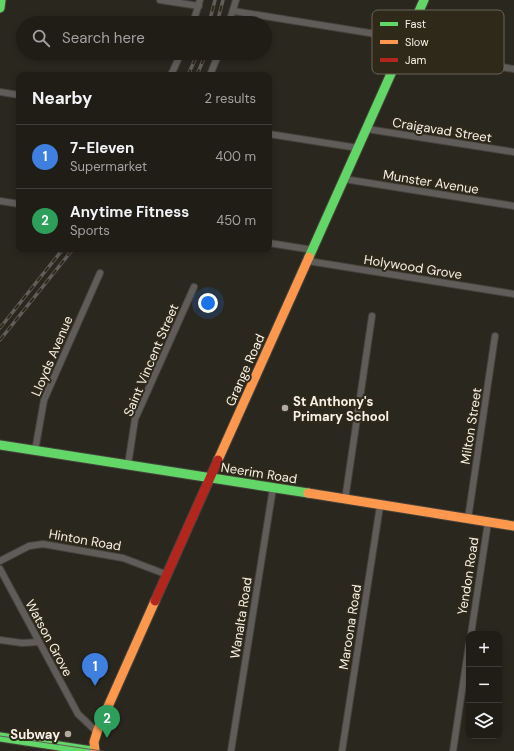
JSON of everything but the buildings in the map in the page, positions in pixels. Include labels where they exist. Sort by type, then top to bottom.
[{"type":"main road","points":[[0,8],[1,0]]},
{"type":"main road","name":"Grange Road","points":[[420,10],[424,0]]},
{"type":"main road","name":"Grange Road","points":[[95,751],[94,742],[97,732],[391,74]]},
{"type":"main road","name":"Neerim Road","points":[[0,445],[514,526]]},
{"type":"main road","points":[[0,737],[92,751]]},
{"type":"street","points":[[160,0],[199,3],[195,16]]},
{"type":"street","points":[[231,16],[236,0]]},
{"type":"street","points":[[233,11],[264,16]]},
{"type":"street","points":[[272,17],[372,33]]},
{"type":"street","points":[[172,72],[178,60]]},
{"type":"street","points":[[211,72],[216,60]]},
{"type":"street","points":[[504,67],[514,69]]},
{"type":"street","points":[[0,92],[16,95]]},
{"type":"street","name":"Craigavad Street","points":[[367,129],[514,152]]},
{"type":"street","points":[[272,134],[358,148]]},
{"type":"street","name":"Munster Avenue","points":[[344,179],[514,206]]},
{"type":"street","points":[[0,201],[16,204]]},
{"type":"street","points":[[272,243],[313,250]]},
{"type":"street","name":"Holywood Grove","points":[[308,261],[514,294]]},
{"type":"street","name":"Lloyds Avenue","points":[[35,451],[42,404],[100,273]]},
{"type":"street","name":"Saint Vincent Street","points":[[128,466],[135,419],[194,287]]},
{"type":"street","points":[[345,500],[372,316]]},
{"type":"street","name":"Milton Street","points":[[468,519],[495,336]]},
{"type":"street","name":"Wanalta Road","points":[[231,751],[273,488]]},
{"type":"street","name":"Maroona Road","points":[[342,751],[380,506]]},
{"type":"street","name":"Yendon Road","points":[[471,631],[488,522]]},
{"type":"street","name":"Hinton Road","points":[[0,560],[29,546],[43,544],[123,558],[168,575]]},
{"type":"street","name":"Watson Grove","points":[[0,569],[78,714],[97,732]]},
{"type":"street","points":[[0,640],[22,643],[39,642]]},
{"type":"street","points":[[453,751],[466,664]]},
{"type":"tram line","points":[[0,736],[102,751]]},
{"type":"railway","points":[[211,16],[215,0]]},
{"type":"railway","points":[[219,16],[223,0]]},
{"type":"railway","points":[[189,72],[195,60]]},
{"type":"railway","points":[[198,72],[203,60]]},
{"type":"railway","points":[[0,328],[61,252]]},
{"type":"railway","points":[[0,340],[71,252]]},
{"type":"traffic: fast","points":[[0,8],[1,0]]},
{"type":"traffic: fast","points":[[420,10],[424,0]]},
{"type":"traffic: fast","points":[[309,257],[391,74]]},
{"type":"traffic: fast","points":[[0,445],[308,493]]},
{"type":"traffic: fast","points":[[0,737],[92,751]]},
{"type":"traffic: slow","points":[[218,460],[309,257]]},
{"type":"traffic: slow","points":[[308,493],[514,526]]},
{"type":"traffic: slow","points":[[95,751],[94,742],[98,729],[155,601]]},
{"type":"traffic: jam","points":[[155,601],[218,460]]},
{"type":"place","name":"St Anthony's Primary School","points":[[285,408]]},
{"type":"place","name":"7-Eleven","points":[[95,686]]},
{"type":"place","name":"Subway","points":[[68,734]]},
{"type":"place","name":"Anytime Fitness","points":[[107,738]]}]
